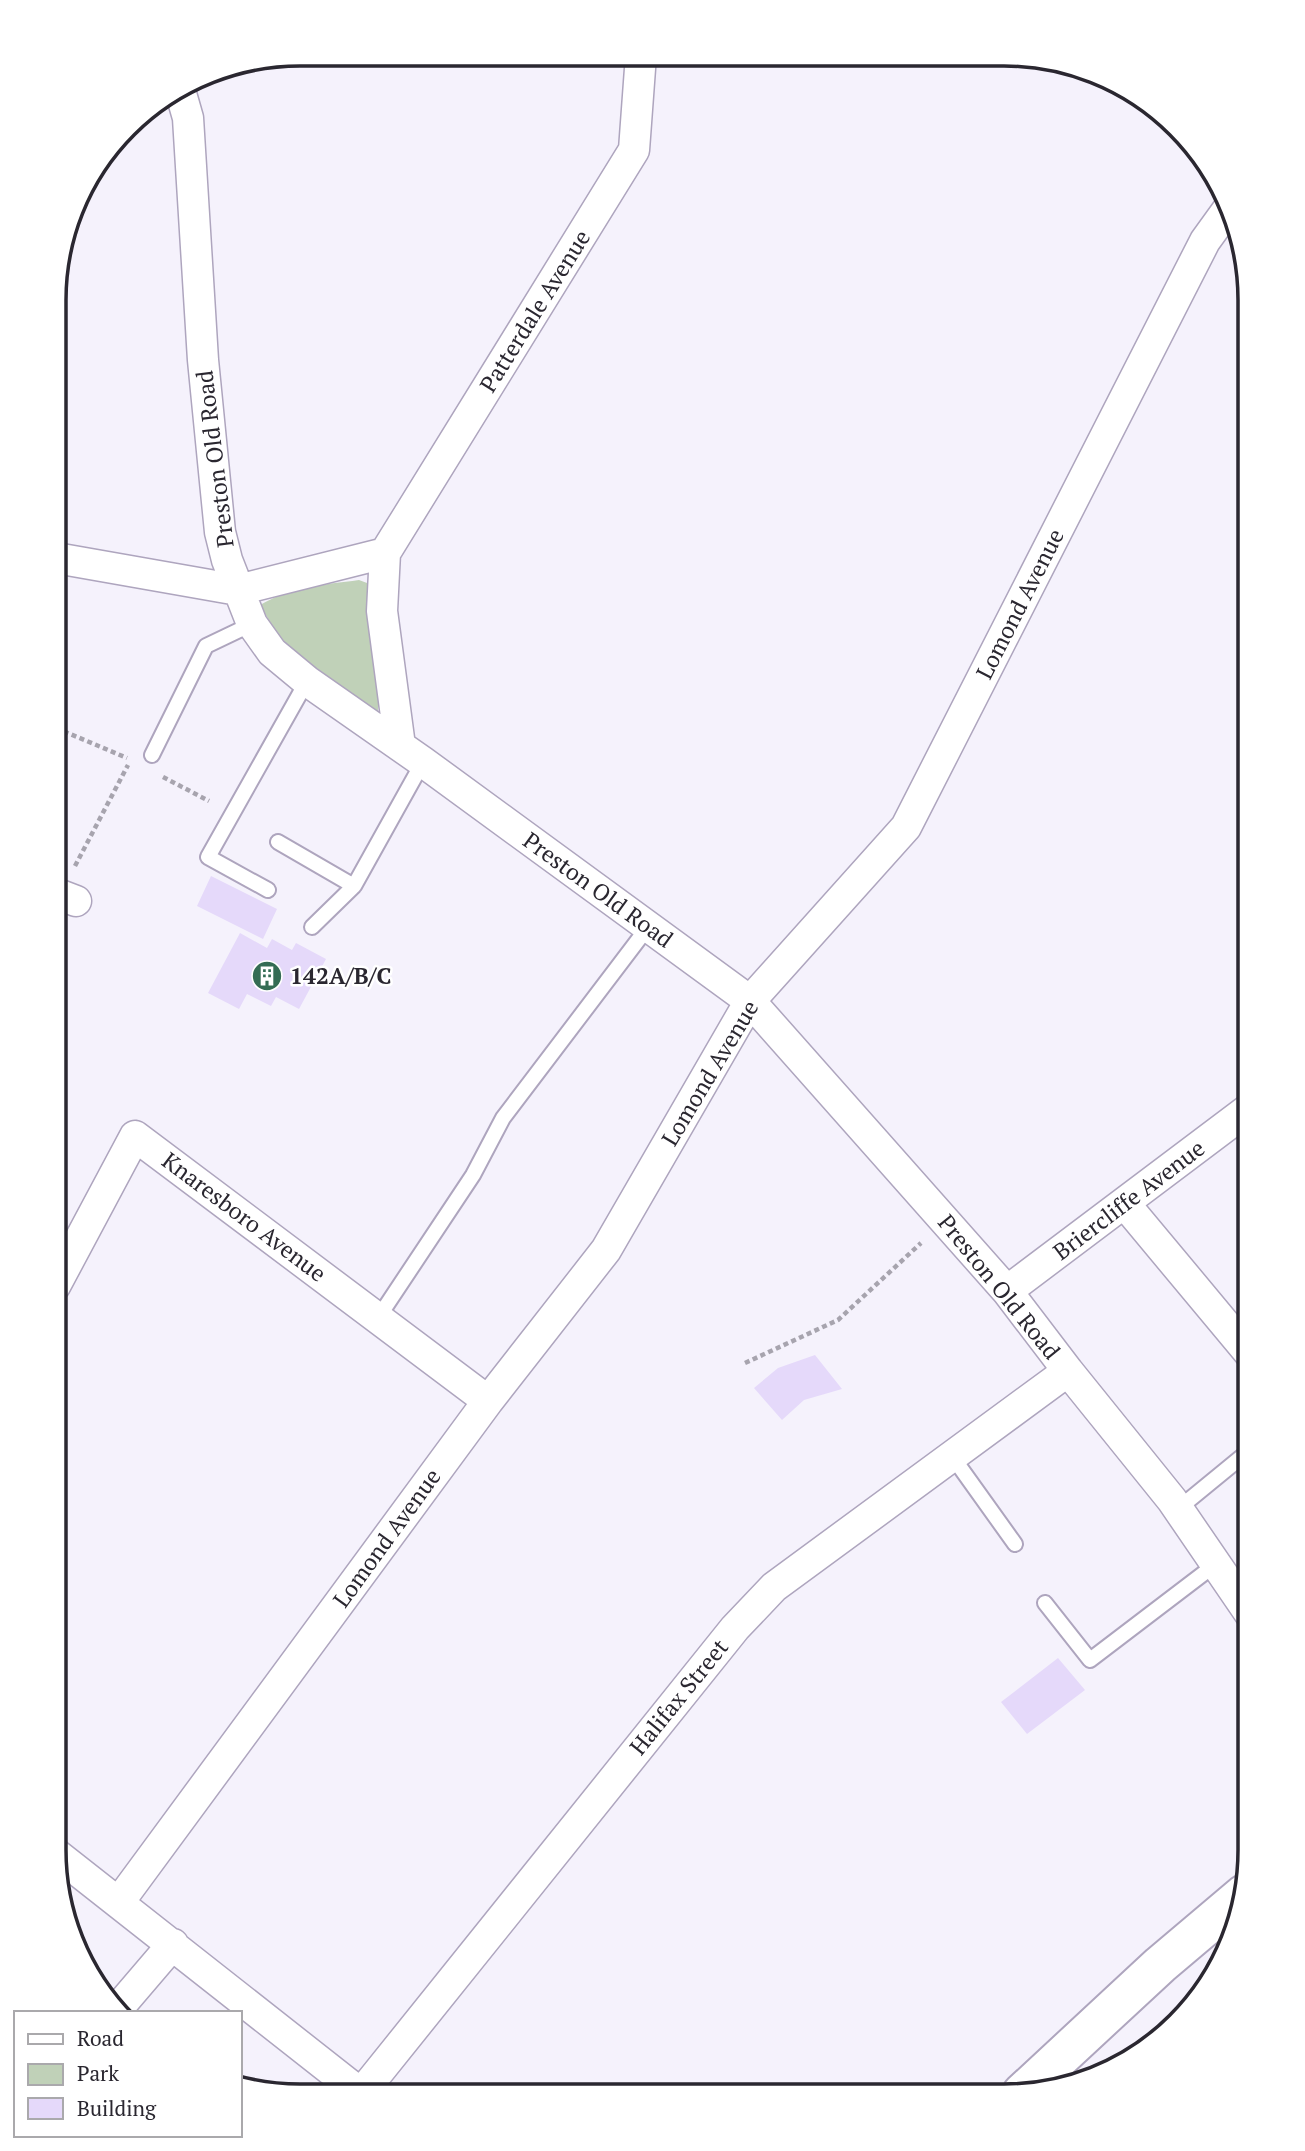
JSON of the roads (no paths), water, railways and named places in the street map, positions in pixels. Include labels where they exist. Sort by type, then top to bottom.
[{"type":"main road","points":[[1033,2082],[1160,1965],[1232,1904]]},
{"type":"street","name":"Patterdale Avenue","points":[[411,754],[382,611],[385,554],[635,150],[641,66]]},
{"type":"street","name":"Preston Old Road","points":[[183,99],[188,118],[203,360],[220,532],[252,624],[272,652],[307,681],[750,1001],[1007,1291],[1178,1508],[1238,1596]]},
{"type":"street","name":"Lomond Avenue","points":[[119,1902],[488,1401],[606,1250],[750,1001],[906,827],[1205,241],[1223,216]]},
{"type":"street","points":[[66,560],[238,590],[385,554]]},
{"type":"street","name":"Briercliffe Avenue","points":[[1007,1291],[1238,1117]]},
{"type":"street","name":"Knaresboro Avenue","points":[[66,1265],[135,1136],[488,1401]]},
{"type":"street","points":[[1125,1204],[1238,1340]]},
{"type":"street","name":"Halifax Street","points":[[368,2084],[735,1628],[774,1587],[1068,1371]]},
{"type":"street","points":[[67,1862],[348,2084]]},
{"type":"street","points":[[123,2002],[173,1944]]},
{"type":"lane","points":[[152,755],[206,646],[252,624]]},
{"type":"lane","points":[[268,890],[208,857],[307,681]]},
{"type":"lane","points":[[312,927],[354,886],[411,754]]},
{"type":"lane","points":[[278,842],[354,886]]},
{"type":"lane","points":[[378,1318],[473,1175],[503,1118],[648,927]]},
{"type":"lane","points":[[952,1456],[1015,1544]]},
{"type":"lane","points":[[1178,1508],[1238,1460]]},
{"type":"lane","points":[[1045,1603],[1090,1660],[1216,1564]]},
{"type":"place","name":"142A/B/C","points":[[267,976]]}]
